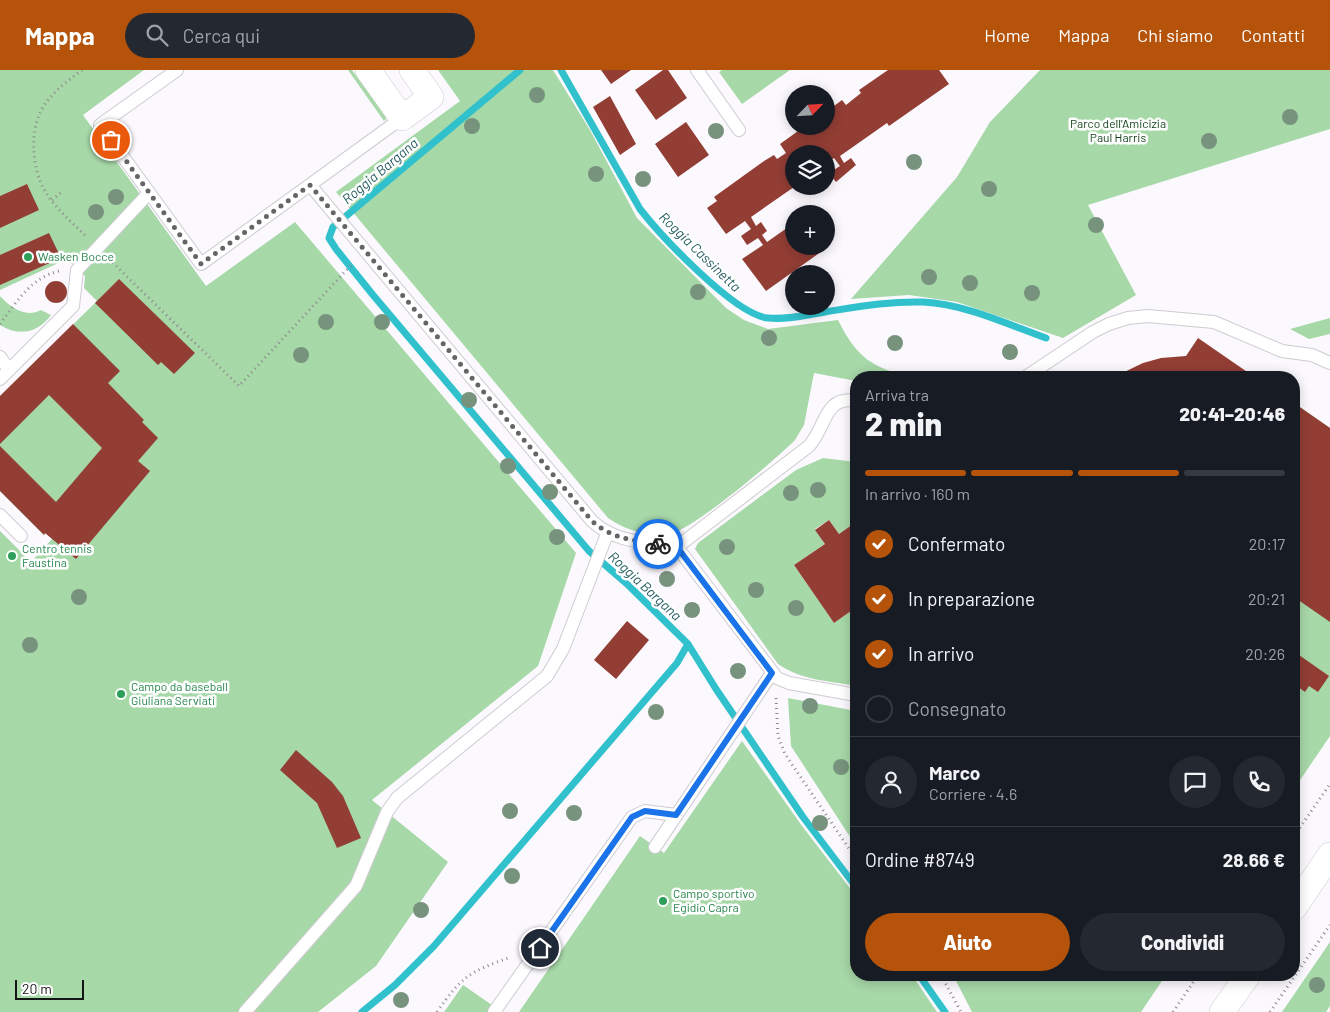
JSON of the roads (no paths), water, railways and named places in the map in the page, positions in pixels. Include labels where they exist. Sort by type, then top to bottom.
[{"type":"street","points":[[368,70],[402,118],[431,97],[412,70]]},
{"type":"street","points":[[1300,899],[1330,855]]},
{"type":"street","points":[[1222,1012],[1244,981]]},
{"type":"lane","points":[[177,70],[100,125],[201,264],[402,118]]},
{"type":"lane","points":[[697,70],[739,130]]},
{"type":"lane","points":[[310,185],[592,521],[607,534],[616,538],[677,547],[774,676],[788,683],[850,694]]},
{"type":"lane","points":[[4,374],[73,306],[77,270],[149,193]]},
{"type":"lane","points":[[1035,371],[1109,324],[1128,318],[1148,316],[1214,322],[1282,351],[1312,355],[1330,364]]},
{"type":"lane","points":[[0,357],[4,374]]},
{"type":"lane","points":[[677,547],[809,446],[818,436],[826,413],[831,406],[840,402],[850,401]]},
{"type":"lane","points":[[0,515],[21,536]]},
{"type":"lane","points":[[245,1012],[356,886],[386,812],[397,798],[548,676],[563,649],[607,534]]},
{"type":"lane","points":[[655,847],[744,715],[774,676]]},
{"type":"lane","points":[[494,1012],[632,817],[645,811],[676,815]]},
{"type":"waterway","name":"Roggia Bargana","points":[[520,70],[333,227],[329,238],[373,295],[589,551],[626,583],[688,644],[716,689],[803,817],[850,879]]},
{"type":"waterway","name":"Roggia Cassinetta","points":[[561,70],[640,209],[664,237],[699,272],[737,304],[754,314],[768,318],[782,318],[898,302],[923,302],[954,306],[1046,338]]},
{"type":"waterway","points":[[362,1012],[395,985],[434,946],[677,663],[688,644]]},
{"type":"waterway","name":"Roggia Bargana","points":[[923,981],[945,1012]]},
{"type":"place","name":"Wasken Bocce","points":[[28,257]]},
{"type":"place","name":"Centro tennis Faustina","points":[[12,556]]},
{"type":"place","name":"Campo da baseball Giuliana Serviati","points":[[121,694]]},
{"type":"place","name":"Campo sportivo Egidio Capra","points":[[663,901]]},
{"type":"park label","name":"Parco dell'Amicizia Paul Harris","points":[[1118,131]]}]
